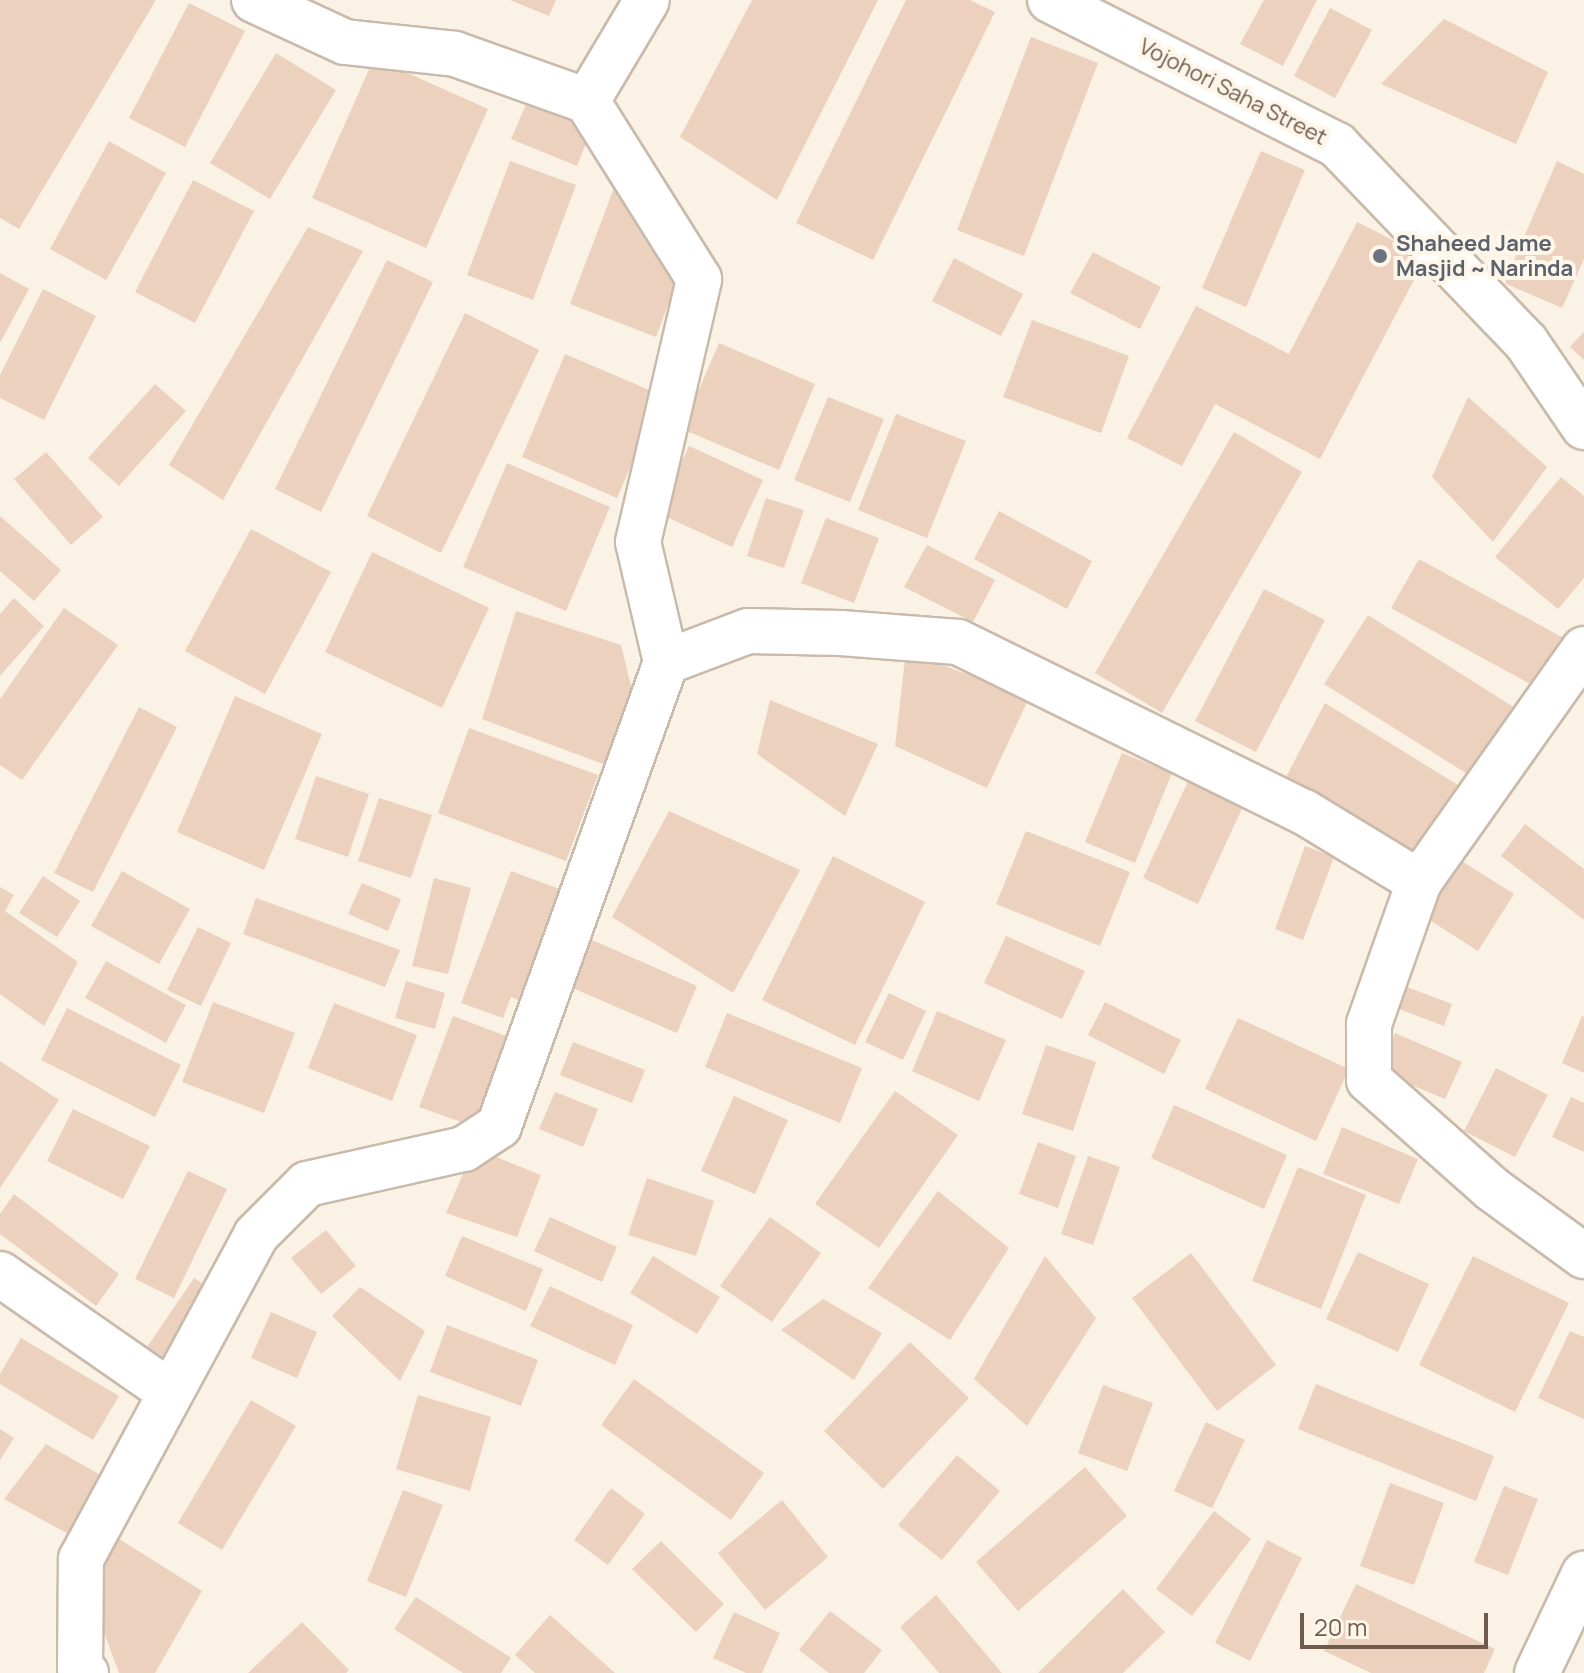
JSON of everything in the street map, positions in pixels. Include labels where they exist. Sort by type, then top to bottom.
[{"type":"street","points":[[86,1673],[80,1668],[81,1559],[256,1235],[307,1184],[464,1149],[499,1126],[666,662],[638,542],[699,279],[587,101],[455,54],[345,42],[254,0]]},
{"type":"street","points":[[587,101],[647,0]]},
{"type":"street","name":"Vojohori Saha Street","points":[[1050,0],[1337,145],[1526,342],[1584,427]]},
{"type":"street","points":[[666,662],[748,631],[841,633],[958,642],[1304,812],[1419,882]]},
{"type":"street","points":[[1584,649],[1419,882],[1369,1024],[1369,1080],[1492,1189],[1584,1256]]},
{"type":"street","points":[[0,1274],[170,1392]]},
{"type":"street","points":[[1537,1673],[1584,1574]]},
{"type":"building","points":[[0,0],[156,0],[19,229],[0,218]]},
{"type":"building","points":[[510,0],[556,0],[549,16]]},
{"type":"building","points":[[752,0],[878,0],[777,200],[680,137]]},
{"type":"building","points":[[906,0],[970,0],[995,12],[873,260],[796,223]]},
{"type":"building","points":[[1264,0],[1317,0],[1283,66],[1240,44]]},
{"type":"building","points":[[189,3],[245,31],[185,147],[129,118]]},
{"type":"building","points":[[1330,8],[1372,30],[1335,98],[1294,76]]},
{"type":"building","points":[[1444,19],[1548,72],[1516,144],[1381,84]]},
{"type":"building","points":[[1031,37],[1098,63],[1024,256],[957,230]]},
{"type":"building","points":[[276,53],[336,90],[270,199],[210,163]]},
{"type":"building","points":[[374,58],[488,109],[426,248],[312,198]]},
{"type":"building","points":[[528,100],[593,126],[577,166],[511,139]]},
{"type":"building","points":[[109,141],[166,173],[106,280],[50,249]]},
{"type":"building","points":[[1261,151],[1305,170],[1246,307],[1202,288]]},
{"type":"building","points":[[510,161],[576,185],[533,300],[467,275]]},
{"type":"building","points":[[1557,161],[1584,174],[1584,259],[1562,308],[1504,283]]},
{"type":"building","points":[[193,180],[254,211],[195,323],[135,292]]},
{"type":"building","points":[[614,188],[675,211],[684,262],[656,337],[570,304]]},
{"type":"building","points":[[1357,222],[1426,257],[1320,459],[1215,404],[1182,466],[1127,438],[1196,306],[1289,354]]},
{"type":"building","points":[[308,227],[363,251],[223,500],[169,465]]},
{"type":"building","points":[[1093,252],[1161,287],[1140,329],[1070,293]]},
{"type":"building","points":[[954,258],[1023,294],[1001,336],[932,301]]},
{"type":"building","points":[[387,260],[433,282],[321,512],[275,489]]},
{"type":"building","points":[[0,273],[29,289],[0,343]]},
{"type":"building","points":[[43,289],[96,316],[44,420],[0,398],[0,375]]},
{"type":"building","points":[[465,313],[539,350],[441,553],[367,516]]},
{"type":"building","points":[[1032,320],[1129,356],[1101,433],[1003,397]]},
{"type":"building","points":[[1584,332],[1584,360],[1570,347]]},
{"type":"building","points":[[719,343],[815,384],[779,470],[682,429]]},
{"type":"building","points":[[565,354],[661,395],[617,498],[522,457]]},
{"type":"building","points":[[155,384],[186,411],[119,486],[88,458]]},
{"type":"building","points":[[828,397],[884,419],[850,502],[794,480]]},
{"type":"building","points":[[1468,397],[1547,467],[1493,542],[1432,477]]},
{"type":"building","points":[[896,414],[966,441],[927,538],[858,510]]},
{"type":"building","points":[[1234,432],[1302,472],[1162,713],[1095,673]]},
{"type":"building","points":[[689,446],[763,480],[732,547],[658,513]]},
{"type":"building","points":[[46,452],[103,517],[71,545],[14,479]]},
{"type":"building","points":[[507,463],[610,507],[566,611],[463,567]]},
{"type":"building","points":[[1561,477],[1584,496],[1584,578],[1558,609],[1495,557]]},
{"type":"building","points":[[766,498],[804,510],[784,568],[747,556]]},
{"type":"building","points":[[999,511],[1092,561],[1067,609],[974,559]]},
{"type":"building","points":[[0,516],[61,570],[34,601],[0,571]]},
{"type":"building","points":[[826,518],[879,538],[854,603],[801,583]]},
{"type":"building","points":[[251,529],[331,572],[265,694],[185,651]]},
{"type":"building","points":[[927,545],[995,580],[973,622],[904,587]]},
{"type":"building","points":[[372,552],[489,608],[442,708],[325,652]]},
{"type":"building","points":[[1419,559],[1571,642],[1543,691],[1391,608]]},
{"type":"building","points":[[1264,589],[1325,620],[1256,752],[1195,721]]},
{"type":"building","points":[[14,598],[44,626],[0,676],[0,614]]},
{"type":"building","points":[[64,608],[118,645],[22,780],[0,765],[0,699]]},
{"type":"building","points":[[516,611],[621,645],[637,711],[614,768],[482,719]]},
{"type":"building","points":[[1368,615],[1523,713],[1480,782],[1324,684]]},
{"type":"building","points":[[906,651],[1029,698],[987,788],[895,746]]},
{"type":"building","points":[[235,696],[322,734],[264,870],[177,832]]},
{"type":"building","points":[[770,700],[878,744],[845,816],[757,754]]},
{"type":"building","points":[[1325,703],[1466,790],[1413,854],[1286,777]]},
{"type":"building","points":[[139,707],[177,727],[93,892],[54,873]]},
{"type":"building","points":[[469,728],[598,775],[566,861],[438,813]]},
{"type":"building","points":[[1122,753],[1172,773],[1135,863],[1085,842]]},
{"type":"building","points":[[316,776],[369,794],[348,857],[295,839]]},
{"type":"building","points":[[1190,777],[1245,802],[1198,904],[1143,878]]},
{"type":"building","points":[[379,798],[432,815],[411,878],[358,861]]},
{"type":"building","points":[[669,811],[800,870],[733,993],[612,917]]},
{"type":"building","points":[[1525,824],[1584,869],[1584,920],[1501,856]]},
{"type":"building","points":[[1026,831],[1130,872],[1100,946],[996,904]]},
{"type":"building","points":[[1305,846],[1334,857],[1303,940],[1275,929]]},
{"type":"building","points":[[833,856],[925,902],[855,1045],[762,1000]]},
{"type":"building","points":[[1460,860],[1514,894],[1478,951],[1423,916]]},
{"type":"building","points":[[122,871],[190,909],[159,964],[91,926]]},
{"type":"building","points":[[511,871],[573,894],[532,1005],[511,997],[503,1018],[461,1003]]},
{"type":"building","points":[[43,876],[80,901],[57,937],[19,913]]},
{"type":"building","points":[[434,878],[471,888],[448,974],[412,966]]},
{"type":"building","points":[[362,883],[401,899],[388,931],[348,914]]},
{"type":"building","points":[[0,887],[14,895],[5,911],[78,962],[44,1026],[0,994]]},
{"type":"building","points":[[256,898],[400,950],[385,987],[243,934]]},
{"type":"building","points":[[198,927],[231,943],[201,1006],[167,990]]},
{"type":"building","points":[[1006,936],[1085,971],[1062,1019],[984,983]]},
{"type":"building","points":[[590,939],[697,986],[677,1033],[570,987]]},
{"type":"building","points":[[106,961],[186,1005],[166,1043],[85,998]]},
{"type":"building","points":[[406,981],[445,993],[435,1029],[395,1018]]},
{"type":"building","points":[[1399,984],[1452,1004],[1444,1026],[1391,1006]]},
{"type":"building","points":[[889,993],[926,1011],[903,1060],[865,1042]]},
{"type":"building","points":[[213,1002],[295,1033],[264,1113],[182,1082]]},
{"type":"building","points":[[1105,1002],[1181,1040],[1164,1074],[1088,1035]]},
{"type":"building","points":[[334,1003],[417,1035],[392,1101],[308,1068]]},
{"type":"building","points":[[67,1008],[181,1065],[155,1117],[41,1060]]},
{"type":"building","points":[[937,1011],[1006,1040],[979,1101],[912,1071]]},
{"type":"building","points":[[727,1013],[862,1068],[840,1123],[705,1067]]},
{"type":"building","points":[[453,1016],[514,1039],[481,1129],[419,1107]]},
{"type":"building","points":[[1584,1017],[1584,1073],[1562,1063]]},
{"type":"building","points":[[1238,1018],[1349,1069],[1316,1141],[1205,1089]]},
{"type":"building","points":[[1395,1033],[1462,1062],[1445,1099],[1378,1071]]},
{"type":"building","points":[[573,1042],[645,1070],[632,1103],[560,1075]]},
{"type":"building","points":[[1046,1045],[1096,1062],[1073,1131],[1022,1114]]},
{"type":"building","points":[[0,1061],[59,1100],[0,1188]]},
{"type":"building","points":[[1496,1068],[1548,1095],[1515,1157],[1464,1131]]},
{"type":"building","points":[[895,1091],[958,1135],[879,1248],[815,1204]]},
{"type":"building","points":[[555,1092],[598,1109],[583,1147],[539,1129]]},
{"type":"building","points":[[734,1096],[788,1120],[755,1194],[701,1171]]},
{"type":"building","points":[[1571,1097],[1584,1103],[1584,1152],[1552,1137]]},
{"type":"building","points":[[1174,1105],[1287,1155],[1264,1209],[1151,1158]]},
{"type":"building","points":[[73,1109],[150,1146],[123,1199],[47,1161]]},
{"type":"building","points":[[1342,1127],[1418,1159],[1399,1204],[1323,1174]]},
{"type":"building","points":[[1038,1142],[1076,1156],[1058,1208],[1019,1194]]},
{"type":"building","points":[[474,1148],[541,1175],[517,1237],[446,1213]]},
{"type":"building","points":[[1088,1156],[1120,1167],[1093,1245],[1061,1234]]},
{"type":"building","points":[[1298,1167],[1366,1195],[1321,1309],[1252,1281]]},
{"type":"building","points":[[188,1171],[227,1189],[174,1298],[135,1279]]},
{"type":"building","points":[[647,1178],[714,1201],[696,1256],[628,1235]]},
{"type":"building","points":[[938,1191],[1009,1248],[950,1340],[868,1288]]},
{"type":"building","points":[[14,1194],[119,1274],[96,1306],[0,1234],[0,1214]]},
{"type":"building","points":[[550,1217],[617,1247],[602,1282],[534,1251]]},
{"type":"building","points":[[770,1217],[821,1253],[772,1322],[720,1286]]},
{"type":"building","points":[[326,1230],[356,1266],[321,1294],[291,1258]]},
{"type":"building","points":[[462,1236],[543,1269],[526,1311],[445,1276]]},
{"type":"building","points":[[1358,1252],[1429,1284],[1398,1352],[1326,1319]]},
{"type":"building","points":[[1191,1253],[1276,1365],[1217,1411],[1132,1298]]},
{"type":"building","points":[[653,1256],[720,1297],[697,1334],[630,1293]]},
{"type":"building","points":[[1045,1256],[1096,1318],[1027,1426],[974,1379]]},
{"type":"building","points":[[1473,1256],[1569,1303],[1515,1412],[1419,1365]]},
{"type":"building","points":[[194,1278],[219,1294],[165,1373],[141,1356]]},
{"type":"building","points":[[550,1286],[633,1325],[615,1365],[530,1326]]},
{"type":"building","points":[[360,1287],[425,1331],[400,1381],[332,1316]]},
{"type":"building","points":[[823,1299],[882,1333],[854,1380],[781,1330]]},
{"type":"building","points":[[271,1312],[317,1332],[297,1378],[251,1358]]},
{"type":"building","points":[[447,1325],[538,1360],[521,1406],[430,1372]]},
{"type":"building","points":[[1570,1331],[1584,1337],[1584,1419],[1538,1398]]},
{"type":"building","points":[[21,1338],[119,1396],[93,1440],[0,1384],[0,1374]]},
{"type":"building","points":[[910,1342],[969,1398],[883,1489],[824,1431]]},
{"type":"building","points":[[634,1379],[764,1473],[731,1520],[601,1425]]},
{"type":"building","points":[[1316,1384],[1494,1456],[1476,1501],[1298,1429]]},
{"type":"building","points":[[1103,1385],[1153,1403],[1127,1471],[1078,1453]]},
{"type":"building","points":[[418,1395],[491,1417],[470,1491],[396,1469]]},
{"type":"building","points":[[251,1400],[296,1426],[222,1550],[178,1523]]},
{"type":"building","points":[[1206,1422],[1245,1440],[1212,1508],[1174,1491]]},
{"type":"building","points":[[0,1429],[14,1438],[0,1460]]},
{"type":"building","points":[[46,1444],[118,1485],[85,1543],[4,1499]]},
{"type":"building","points":[[957,1455],[1000,1491],[942,1560],[898,1525]]},
{"type":"building","points":[[1085,1467],[1127,1516],[1018,1611],[976,1562]]},
{"type":"building","points":[[1390,1483],[1444,1503],[1414,1585],[1360,1566]]},
{"type":"building","points":[[1504,1486],[1538,1499],[1508,1575],[1474,1562]]},
{"type":"building","points":[[611,1488],[645,1514],[608,1565],[574,1540]]},
{"type":"building","points":[[403,1490],[443,1505],[406,1597],[367,1581]]},
{"type":"building","points":[[782,1500],[828,1557],[765,1610],[718,1553]]},
{"type":"building","points":[[1214,1511],[1251,1539],[1192,1616],[1156,1589]]},
{"type":"building","points":[[100,1527],[202,1591],[155,1673],[119,1673],[98,1616]]},
{"type":"building","points":[[1267,1540],[1302,1558],[1250,1661],[1215,1643]]},
{"type":"building","points":[[661,1541],[724,1604],[696,1632],[632,1569]]},
{"type":"building","points":[[1356,1584],[1495,1649],[1484,1673],[1371,1673],[1324,1651]]},
{"type":"building","points":[[1123,1589],[1165,1632],[1123,1673],[1038,1673]]},
{"type":"building","points":[[936,1595],[1002,1673],[939,1673],[900,1627]]},
{"type":"building","points":[[416,1597],[511,1658],[501,1673],[463,1673],[394,1629]]},
{"type":"building","points":[[830,1611],[882,1650],[864,1673],[829,1673],[799,1650]]},
{"type":"building","points":[[734,1612],[780,1633],[762,1673],[746,1673],[713,1658]]},
{"type":"building","points":[[550,1615],[615,1673],[535,1673],[515,1655]]},
{"type":"building","points":[[302,1622],[349,1670],[346,1673],[248,1673]]},
{"type":"place","name":"Shaheed Jame Masjid ~ Narinda","points":[[1380,256]]}]
